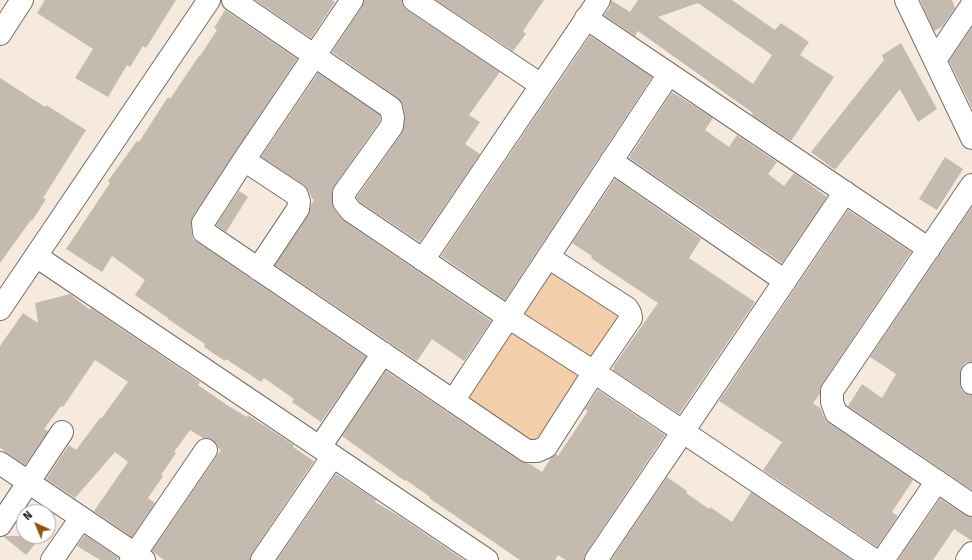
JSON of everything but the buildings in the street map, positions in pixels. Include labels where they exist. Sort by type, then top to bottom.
[{"type":"street","points":[[0,34],[22,0]]},
{"type":"street","points":[[2,303],[36,256],[209,0]]},
{"type":"street","points":[[233,0],[391,108],[393,118],[392,126],[344,193],[344,202],[351,211],[508,317],[683,431],[874,560]]},
{"type":"street","points":[[352,0],[203,223],[204,232],[527,451],[537,451],[546,447],[631,318],[628,308],[548,257]]},
{"type":"street","points":[[414,0],[541,85]]},
{"type":"street","points":[[423,260],[599,0]]},
{"type":"street","points":[[906,0],[972,138]]},
{"type":"street","points":[[935,60],[972,5]]},
{"type":"street","points":[[586,18],[929,249]]},
{"type":"street","points":[[453,401],[668,74]]},
{"type":"street","points":[[244,160],[297,195],[299,202],[298,209],[258,269]]},
{"type":"street","points":[[611,161],[785,281]]},
{"type":"street","points":[[972,185],[832,392],[832,402],[836,413],[972,505]]},
{"type":"street","points":[[596,560],[845,192]]},
{"type":"street","points":[[36,256],[487,560]]},
{"type":"street","points":[[262,560],[383,353]]},
{"type":"street","points":[[972,374],[972,383]]},
{"type":"street","points":[[0,525],[62,432]]},
{"type":"street","points":[[0,463],[137,558],[206,450]]},
{"type":"street","points":[[883,560],[937,481]]},
{"type":"street","points":[[52,560],[81,518]]},
{"type":"shaded area","points":[[556,256],[632,307],[535,449],[459,398]]}]
